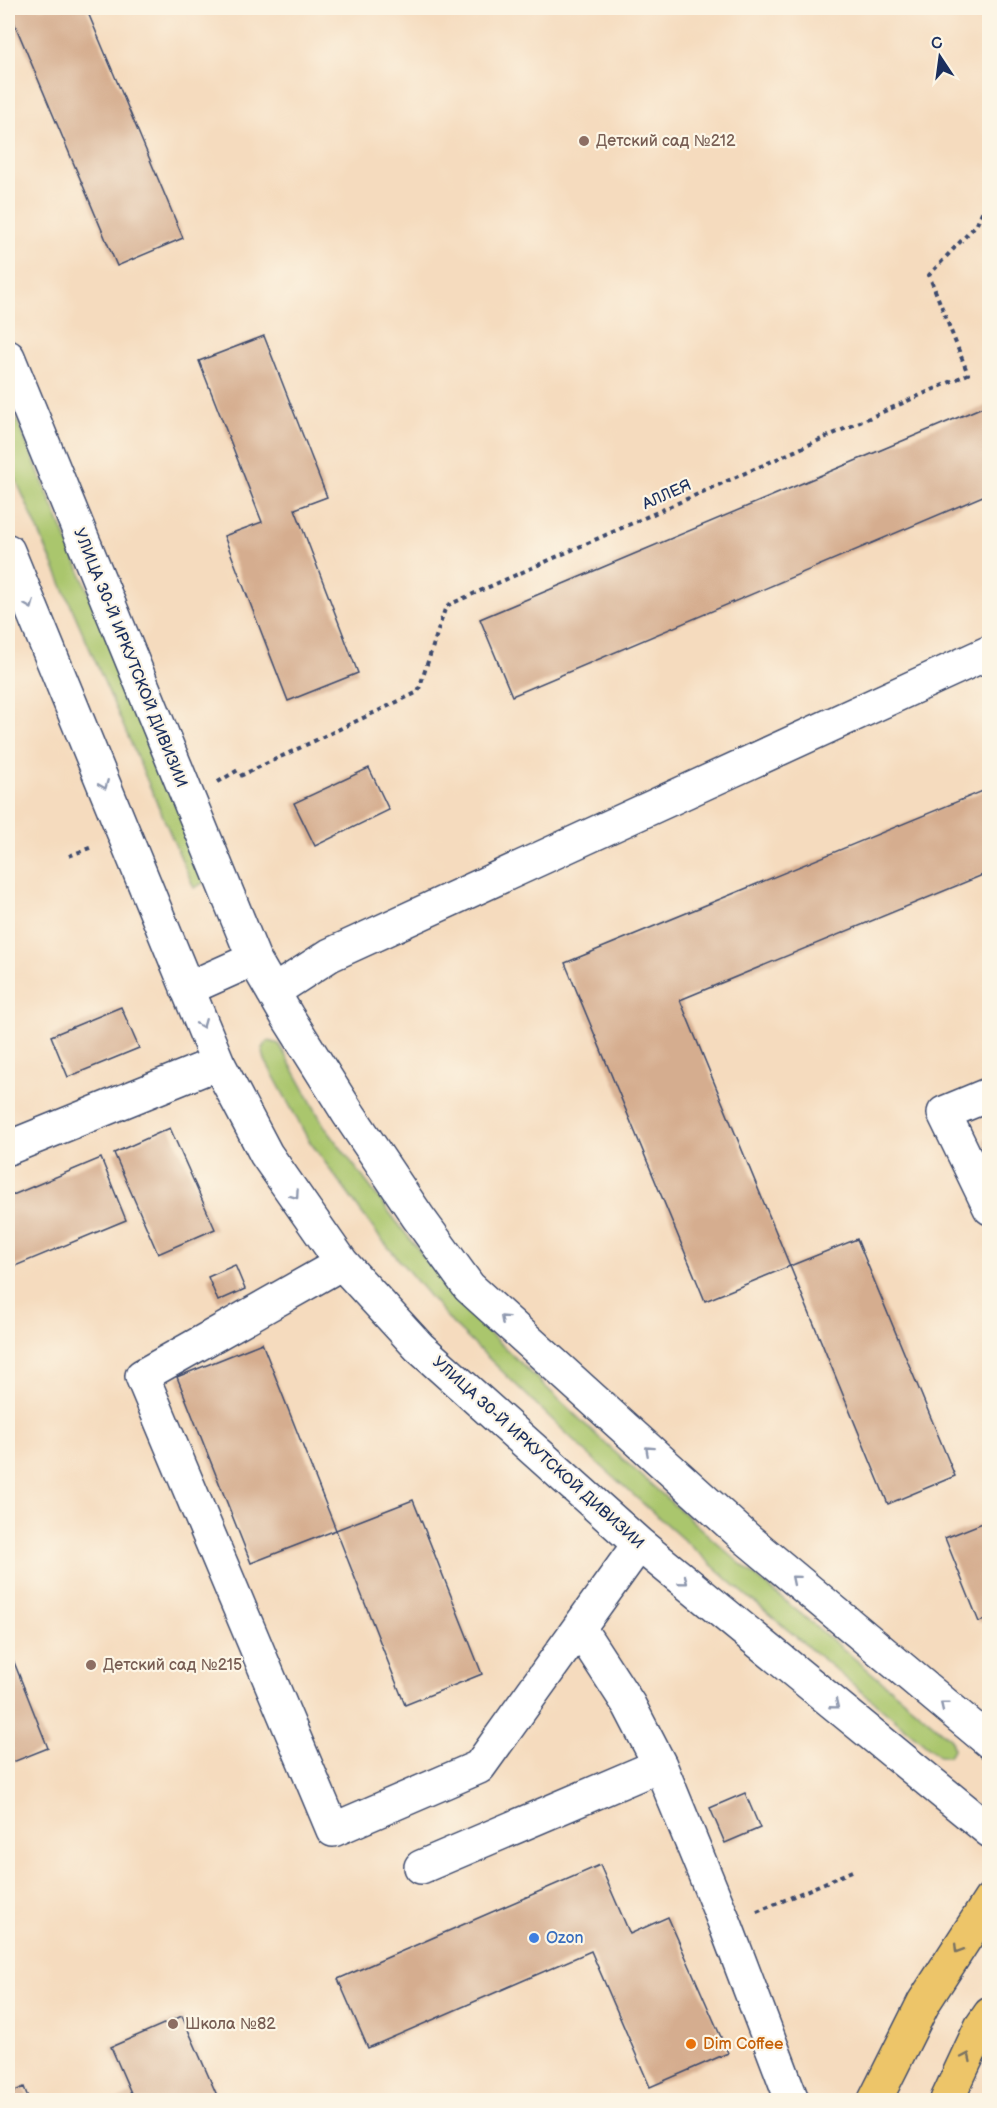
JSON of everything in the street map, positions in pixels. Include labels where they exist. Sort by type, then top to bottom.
[{"type":"main road","points":[[875,2100],[924,2002],[990,1900]]},
{"type":"main road","points":[[947,2100],[981,2027],[990,2014]]},
{"type":"street","name":"УЛИЦА 30-Й ИРКУТСКОЙ ДИВИЗИИ","points":[[8,357],[254,959],[348,1113],[418,1217],[469,1287],[746,1538],[990,1742]]},
{"type":"street","name":"УЛИЦА 30-Й ИРКУТСКОЙ ДИВИЗИИ","points":[[8,550],[218,1063],[266,1154],[342,1263],[419,1347],[639,1544],[990,1831]]},
{"type":"street","points":[[273,992],[330,955],[990,652]]},
{"type":"street","points":[[187,989],[254,959]]},
{"type":"street","points":[[8,1148],[218,1063]]},
{"type":"street","points":[[990,1094],[944,1113],[990,1208]]},
{"type":"street","points":[[342,1263],[142,1376],[333,1830],[479,1767],[639,1544]]},
{"type":"street","points":[[579,1628],[629,1705],[660,1765],[726,1926],[792,2100]]},
{"type":"street","points":[[421,1867],[660,1765]]},
{"type":"path","name":"АЛЛЕЯ","points":[[240,776],[417,692],[446,606],[968,374],[929,276],[976,224],[990,193]]},
{"type":"path","points":[[726,1926],[852,1871]]},
{"type":"green space","points":[[8,399],[209,880],[194,888],[8,461]]},
{"type":"green space","points":[[268,1041],[279,1044],[325,1127],[468,1313],[608,1446],[736,1560],[951,1739],[953,1749],[949,1756],[939,1756],[734,1585],[590,1456],[452,1323],[378,1235],[308,1139],[265,1060],[262,1048]]},
{"type":"building","points":[[8,8],[86,8],[183,238],[117,266]]},
{"type":"building","points":[[264,336],[327,497],[295,509],[358,673],[288,701],[224,536],[262,522],[199,361]]},
{"type":"building","points":[[990,404],[990,493],[512,696],[480,619]]},
{"type":"building","points":[[369,768],[389,810],[315,846],[294,803]]},
{"type":"building","points":[[990,788],[990,872],[680,1000],[790,1266],[705,1301],[565,963]]},
{"type":"building","points":[[121,1007],[139,1048],[68,1077],[51,1036]]},
{"type":"building","points":[[170,1128],[215,1229],[158,1254],[114,1153]]},
{"type":"building","points":[[990,1138],[990,1155],[983,1140]]},
{"type":"building","points":[[101,1158],[126,1220],[8,1269],[8,1197]]},
{"type":"building","points":[[857,1239],[955,1476],[888,1504],[790,1266]]},
{"type":"building","points":[[235,1265],[245,1289],[218,1301],[208,1277]]},
{"type":"building","points":[[262,1343],[336,1530],[251,1563],[177,1377]]},
{"type":"building","points":[[413,1500],[482,1674],[405,1705],[336,1530]]},
{"type":"building","points":[[990,1520],[990,1618],[979,1622],[945,1538]]},
{"type":"building","points":[[10,1652],[48,1748],[8,1764],[8,1653]]},
{"type":"building","points":[[745,1793],[760,1828],[725,1843],[710,1808]]},
{"type":"building","points":[[600,1865],[630,1934],[668,1917],[728,2053],[650,2087],[591,1951],[368,2048],[338,1979]]},
{"type":"building","points":[[182,2016],[219,2100],[119,2100],[131,2093],[111,2047]]},
{"type":"building","points":[[24,2087],[29,2100],[8,2100],[8,2094]]},
{"type":"place","name":"Детский сад №212","points":[[584,141]]},
{"type":"place","name":"Детский сад №215","points":[[91,1665]]},
{"type":"place","name":"Ozon","points":[[534,1938]]},
{"type":"place","name":"Школа №82","points":[[173,2024]]},
{"type":"place","name":"Dim Coffee","points":[[691,2044]]}]
